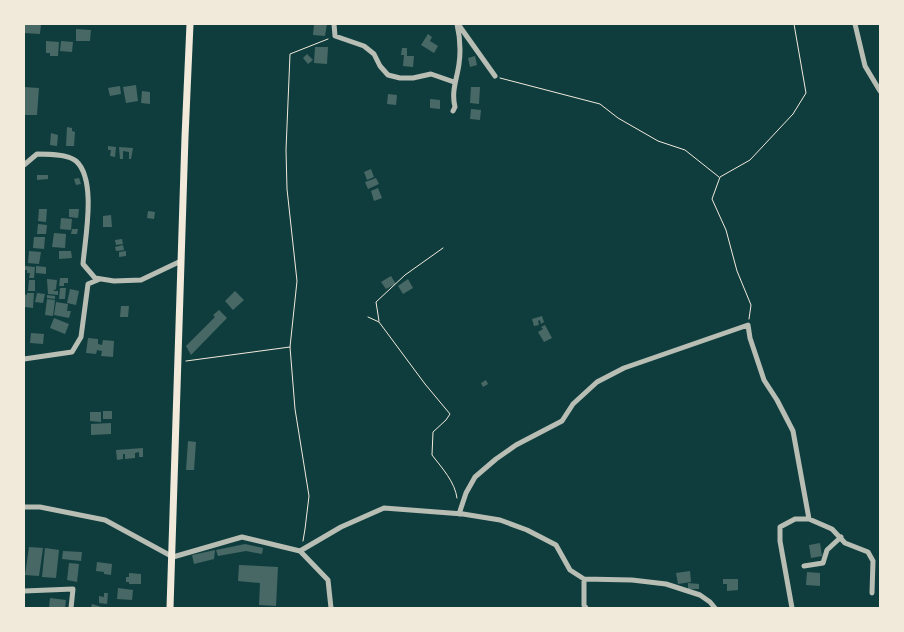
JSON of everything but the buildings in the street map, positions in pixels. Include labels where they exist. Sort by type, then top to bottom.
[{"type":"main road","points":[[170,608],[190,24]]},
{"type":"street","points":[[334,24],[335,36],[364,46],[374,54],[380,66],[388,75],[400,78],[413,78],[432,74],[454,82]]},
{"type":"street","points":[[458,24],[495,76]]},
{"type":"street","points":[[453,111],[455,107],[453,100],[454,82],[459,64],[460,49],[458,24]]},
{"type":"street","points":[[855,24],[865,66],[880,91]]},
{"type":"street","points":[[24,165],[37,154],[54,154],[75,160],[84,172],[88,188],[88,210],[83,264],[95,278],[114,281],[141,280],[181,261]]},
{"type":"street","points":[[24,359],[72,352],[81,337],[88,284],[100,279]]},
{"type":"street","points":[[459,514],[466,493],[475,477],[516,445],[562,421],[573,404],[597,382],[624,368],[748,325],[750,338],[764,380],[793,431],[809,519]]},
{"type":"street","points":[[24,507],[40,507],[105,520],[173,558],[242,537],[300,551],[328,580],[331,608]]},
{"type":"street","points":[[300,551],[341,526],[384,508],[459,514],[500,520],[527,530],[556,545],[570,570],[584,579],[632,580],[666,584],[700,595],[715,608]]},
{"type":"street","points":[[792,608],[780,541],[780,528],[795,519],[809,519],[832,529],[845,543],[868,552],[873,562],[872,593]]},
{"type":"street","points":[[804,566],[823,562],[827,550],[841,537]]},
{"type":"street","points":[[873,562],[880,561]]},
{"type":"street","points":[[584,579],[584,605],[586,608]]},
{"type":"street","points":[[24,591],[73,590],[71,608]]},
{"type":"path","points":[[748,325],[751,305],[737,271],[726,230],[712,199],[720,177],[750,160],[793,114],[806,93],[794,24]]},
{"type":"path","points":[[300,551],[306,529],[309,496],[295,409],[290,348],[297,281],[286,150],[290,54],[335,36]]},
{"type":"path","points":[[495,76],[600,104],[618,118],[658,141],[685,150],[720,177]]},
{"type":"path","points":[[443,248],[405,276],[376,302],[379,322],[450,414],[433,432],[432,455],[456,490],[457,498]]},
{"type":"path","points":[[368,317],[379,322]]},
{"type":"path","points":[[177,362],[290,348]]}]
